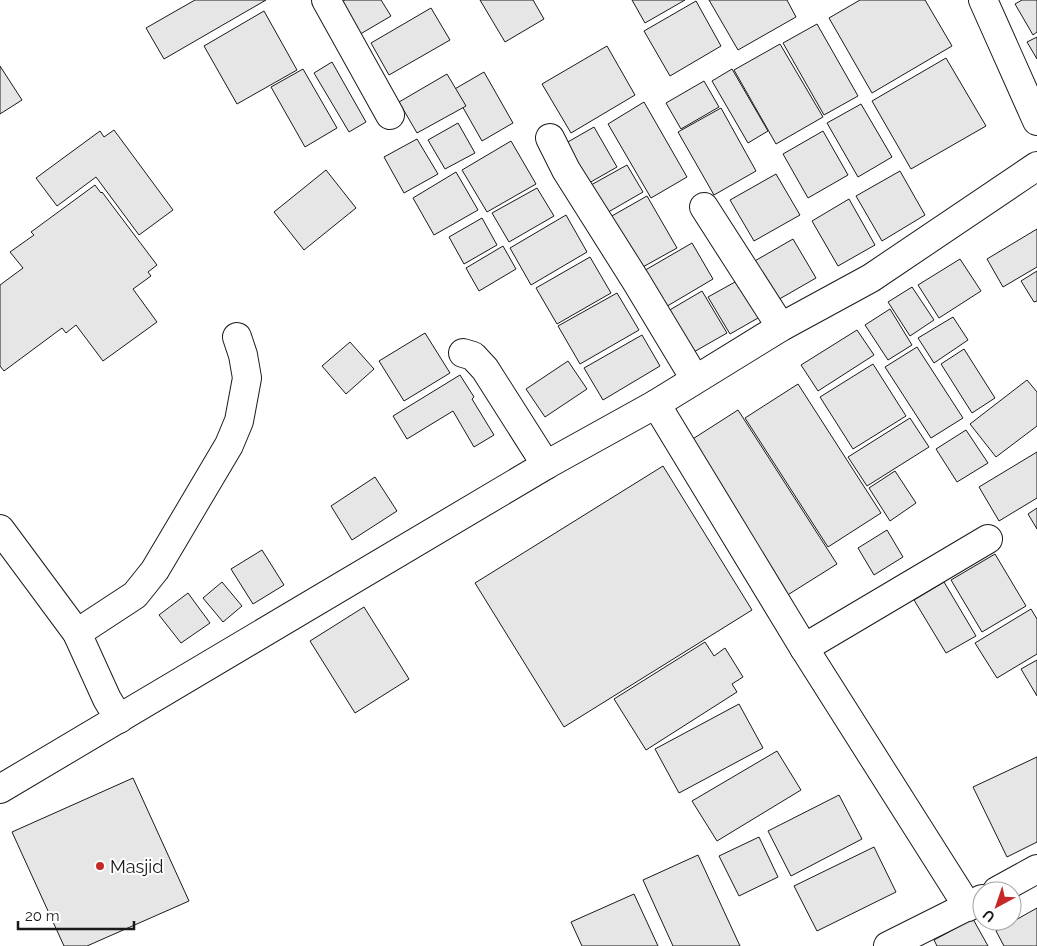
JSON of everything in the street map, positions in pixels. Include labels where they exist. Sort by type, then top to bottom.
[{"type":"street","points":[[326,0],[390,115]]},
{"type":"street","points":[[983,0],[1037,121]]},
{"type":"street","points":[[550,138],[566,170],[695,379]]},
{"type":"street","points":[[0,789],[113,709],[656,404],[781,327],[871,278],[1037,166]]},
{"type":"street","points":[[704,208],[781,327]]},
{"type":"street","points":[[80,640],[146,584],[229,445],[240,420],[248,378],[237,337]]},
{"type":"street","points":[[463,353],[473,356],[485,369],[546,465]]},
{"type":"street","points":[[656,404],[804,648],[972,899]]},
{"type":"street","points":[[0,529],[80,640],[113,709]]},
{"type":"street","points":[[804,648],[988,539]]},
{"type":"street","points":[[1015,881],[1037,869]]},
{"type":"street","points":[[888,946],[972,904]]},
{"type":"building","points":[[195,0],[266,0],[164,59],[146,28]]},
{"type":"building","points":[[345,0],[381,0],[391,16],[357,36],[338,4]]},
{"type":"building","points":[[480,0],[533,0],[544,19],[505,42]]},
{"type":"building","points":[[632,0],[685,0],[645,23]]},
{"type":"building","points":[[709,0],[787,0],[796,17],[738,50]]},
{"type":"building","points":[[860,0],[925,0],[952,46],[872,93],[829,18]]},
{"type":"building","points":[[1022,0],[1037,0],[1037,32],[1033,35],[1015,4]]},
{"type":"building","points":[[696,1],[721,46],[670,76],[644,31]]},
{"type":"building","points":[[431,8],[450,40],[389,75],[371,43]]},
{"type":"building","points":[[264,11],[297,70],[237,104],[204,46]]},
{"type":"building","points":[[817,24],[858,96],[824,115],[783,43]]},
{"type":"building","points":[[1037,37],[1037,59],[1027,42]]},
{"type":"building","points":[[780,44],[823,117],[776,144],[734,70]]},
{"type":"building","points":[[607,46],[635,95],[571,133],[542,84]]},
{"type":"building","points":[[946,58],[986,126],[911,169],[872,101]]},
{"type":"building","points":[[332,62],[366,122],[349,132],[314,73]]},
{"type":"building","points":[[0,66],[22,100],[0,114]]},
{"type":"building","points":[[303,69],[337,128],[305,147],[271,87]]},
{"type":"building","points":[[732,69],[768,131],[748,143],[712,81]]},
{"type":"building","points":[[484,72],[513,123],[482,141],[453,90]]},
{"type":"building","points":[[447,74],[466,106],[417,133],[399,102]]},
{"type":"building","points":[[704,81],[719,107],[681,129],[666,103]]},
{"type":"building","points":[[644,102],[687,177],[651,198],[608,124]]},
{"type":"building","points":[[861,104],[892,157],[858,177],[827,123]]},
{"type":"building","points":[[721,108],[756,171],[714,195],[678,132]]},
{"type":"building","points":[[458,123],[475,153],[445,169],[428,140]]},
{"type":"building","points":[[594,127],[617,167],[582,187],[559,147]]},
{"type":"building","points":[[114,130],[173,210],[139,235],[96,177],[57,206],[36,178],[100,131],[104,137]]},
{"type":"building","points":[[823,131],[848,175],[808,198],[783,154]]},
{"type":"building","points":[[417,139],[438,174],[404,193],[384,157]]},
{"type":"building","points":[[511,141],[536,184],[487,212],[462,170]]},
{"type":"building","points":[[627,165],[643,192],[598,218],[582,190]]},
{"type":"building","points":[[326,170],[356,208],[304,250],[274,212]]},
{"type":"building","points":[[900,171],[925,215],[882,241],[856,196]]},
{"type":"building","points":[[456,172],[478,210],[434,235],[413,198]]},
{"type":"building","points":[[776,174],[800,215],[754,241],[730,200]]},
{"type":"building","points":[[95,185],[157,265],[148,272],[151,276],[133,289],[157,322],[103,361],[76,325],[66,333],[62,328],[4,371],[0,366],[0,285],[23,268],[10,252],[34,235],[31,232]]},
{"type":"building","points":[[537,188],[554,216],[509,242],[492,213]]},
{"type":"building","points":[[647,196],[677,248],[632,273],[603,221]]},
{"type":"building","points":[[849,199],[875,245],[838,266],[812,221]]},
{"type":"building","points":[[566,215],[587,252],[531,285],[510,248]]},
{"type":"building","points":[[482,218],[497,245],[464,264],[449,237]]},
{"type":"building","points":[[1037,229],[1037,267],[1003,287],[987,259]]},
{"type":"building","points":[[793,239],[816,278],[769,305],[746,266]]},
{"type":"building","points":[[692,243],[713,279],[664,308],[642,272]]},
{"type":"building","points":[[503,246],[516,269],[479,291],[466,268]]},
{"type":"building","points":[[590,257],[611,293],[557,324],[536,288]]},
{"type":"building","points":[[960,259],[981,291],[939,318],[918,285]]},
{"type":"building","points":[[1037,271],[1037,301],[1034,302],[1021,281]]},
{"type":"building","points":[[744,277],[765,314],[730,334],[708,297]]},
{"type":"building","points":[[912,287],[934,320],[910,336],[888,302]]},
{"type":"building","points":[[702,291],[727,333],[692,353],[668,311]]},
{"type":"building","points":[[617,293],[639,330],[580,364],[558,326]]},
{"type":"building","points":[[890,309],[912,345],[888,360],[865,325]]},
{"type":"building","points":[[953,317],[968,340],[934,363],[918,338]]},
{"type":"building","points":[[857,330],[874,355],[818,391],[801,365]]},
{"type":"building","points":[[425,333],[450,373],[404,401],[379,361]]},
{"type":"building","points":[[642,335],[660,366],[603,400],[584,368]]},
{"type":"building","points":[[350,342],[374,369],[346,394],[322,366]]},
{"type":"building","points":[[917,347],[963,418],[931,438],[885,367]]},
{"type":"building","points":[[964,349],[995,398],[972,413],[941,364]]},
{"type":"building","points":[[568,361],[587,389],[545,417],[526,389]]},
{"type":"building","points":[[873,364],[906,416],[853,449],[820,397]]},
{"type":"building","points":[[460,375],[494,435],[474,447],[453,411],[407,439],[393,416]]},
{"type":"building","points":[[1027,380],[1037,392],[1037,426],[996,457],[970,424]]},
{"type":"building","points":[[798,384],[881,513],[828,547],[745,418]]},
{"type":"building","points":[[738,410],[837,564],[786,596],[688,442]]},
{"type":"building","points":[[910,418],[929,447],[867,486],[848,457]]},
{"type":"building","points":[[966,430],[988,463],[957,482],[936,449]]},
{"type":"building","points":[[1037,452],[1037,498],[999,521],[979,487]]},
{"type":"building","points":[[663,466],[752,610],[564,727],[475,583]]},
{"type":"building","points":[[895,471],[916,503],[890,521],[869,488]]},
{"type":"building","points":[[375,477],[397,511],[352,540],[331,506]]},
{"type":"building","points":[[1037,508],[1037,529],[1028,514]]},
{"type":"building","points":[[887,530],[903,557],[874,575],[858,548]]},
{"type":"building","points":[[262,550],[284,585],[253,604],[231,569]]},
{"type":"building","points":[[995,554],[1026,606],[982,632],[951,580]]},
{"type":"building","points":[[222,582],[242,606],[223,622],[203,598]]},
{"type":"building","points":[[944,582],[976,636],[946,653],[914,600]]},
{"type":"building","points":[[188,593],[210,623],[181,643],[159,615]]},
{"type":"building","points":[[364,607],[409,679],[355,713],[310,641]]},
{"type":"building","points":[[1031,609],[1037,619],[1037,654],[997,678],[975,643]]},
{"type":"building","points":[[705,642],[714,656],[725,648],[743,677],[732,684],[737,692],[646,750],[614,699]]},
{"type":"building","points":[[1037,660],[1037,696],[1021,669]]},
{"type":"building","points":[[739,704],[763,748],[679,793],[655,749]]},
{"type":"building","points":[[777,751],[801,790],[717,841],[692,801]]},
{"type":"building","points":[[1037,757],[1037,842],[1007,857],[973,787]]},
{"type":"building","name":"Masjid","points":[[133,778],[189,901],[87,946],[64,946],[12,832]]},
{"type":"building","points":[[839,795],[862,839],[791,876],[768,831]]},
{"type":"building","points":[[759,837],[778,877],[739,896],[719,856]]},
{"type":"building","points":[[874,847],[896,892],[817,931],[794,886]]},
{"type":"building","points":[[698,855],[740,946],[673,946],[643,880]]},
{"type":"building","points":[[634,894],[658,946],[582,946],[571,922]]},
{"type":"building","points":[[1037,908],[1037,946],[1004,946],[996,931],[1022,931],[1022,916]]},
{"type":"building","points":[[972,920],[972,931],[980,931],[988,946],[937,946],[934,940]]},
{"type":"place","name":"Masjid","points":[[100,866]]}]
